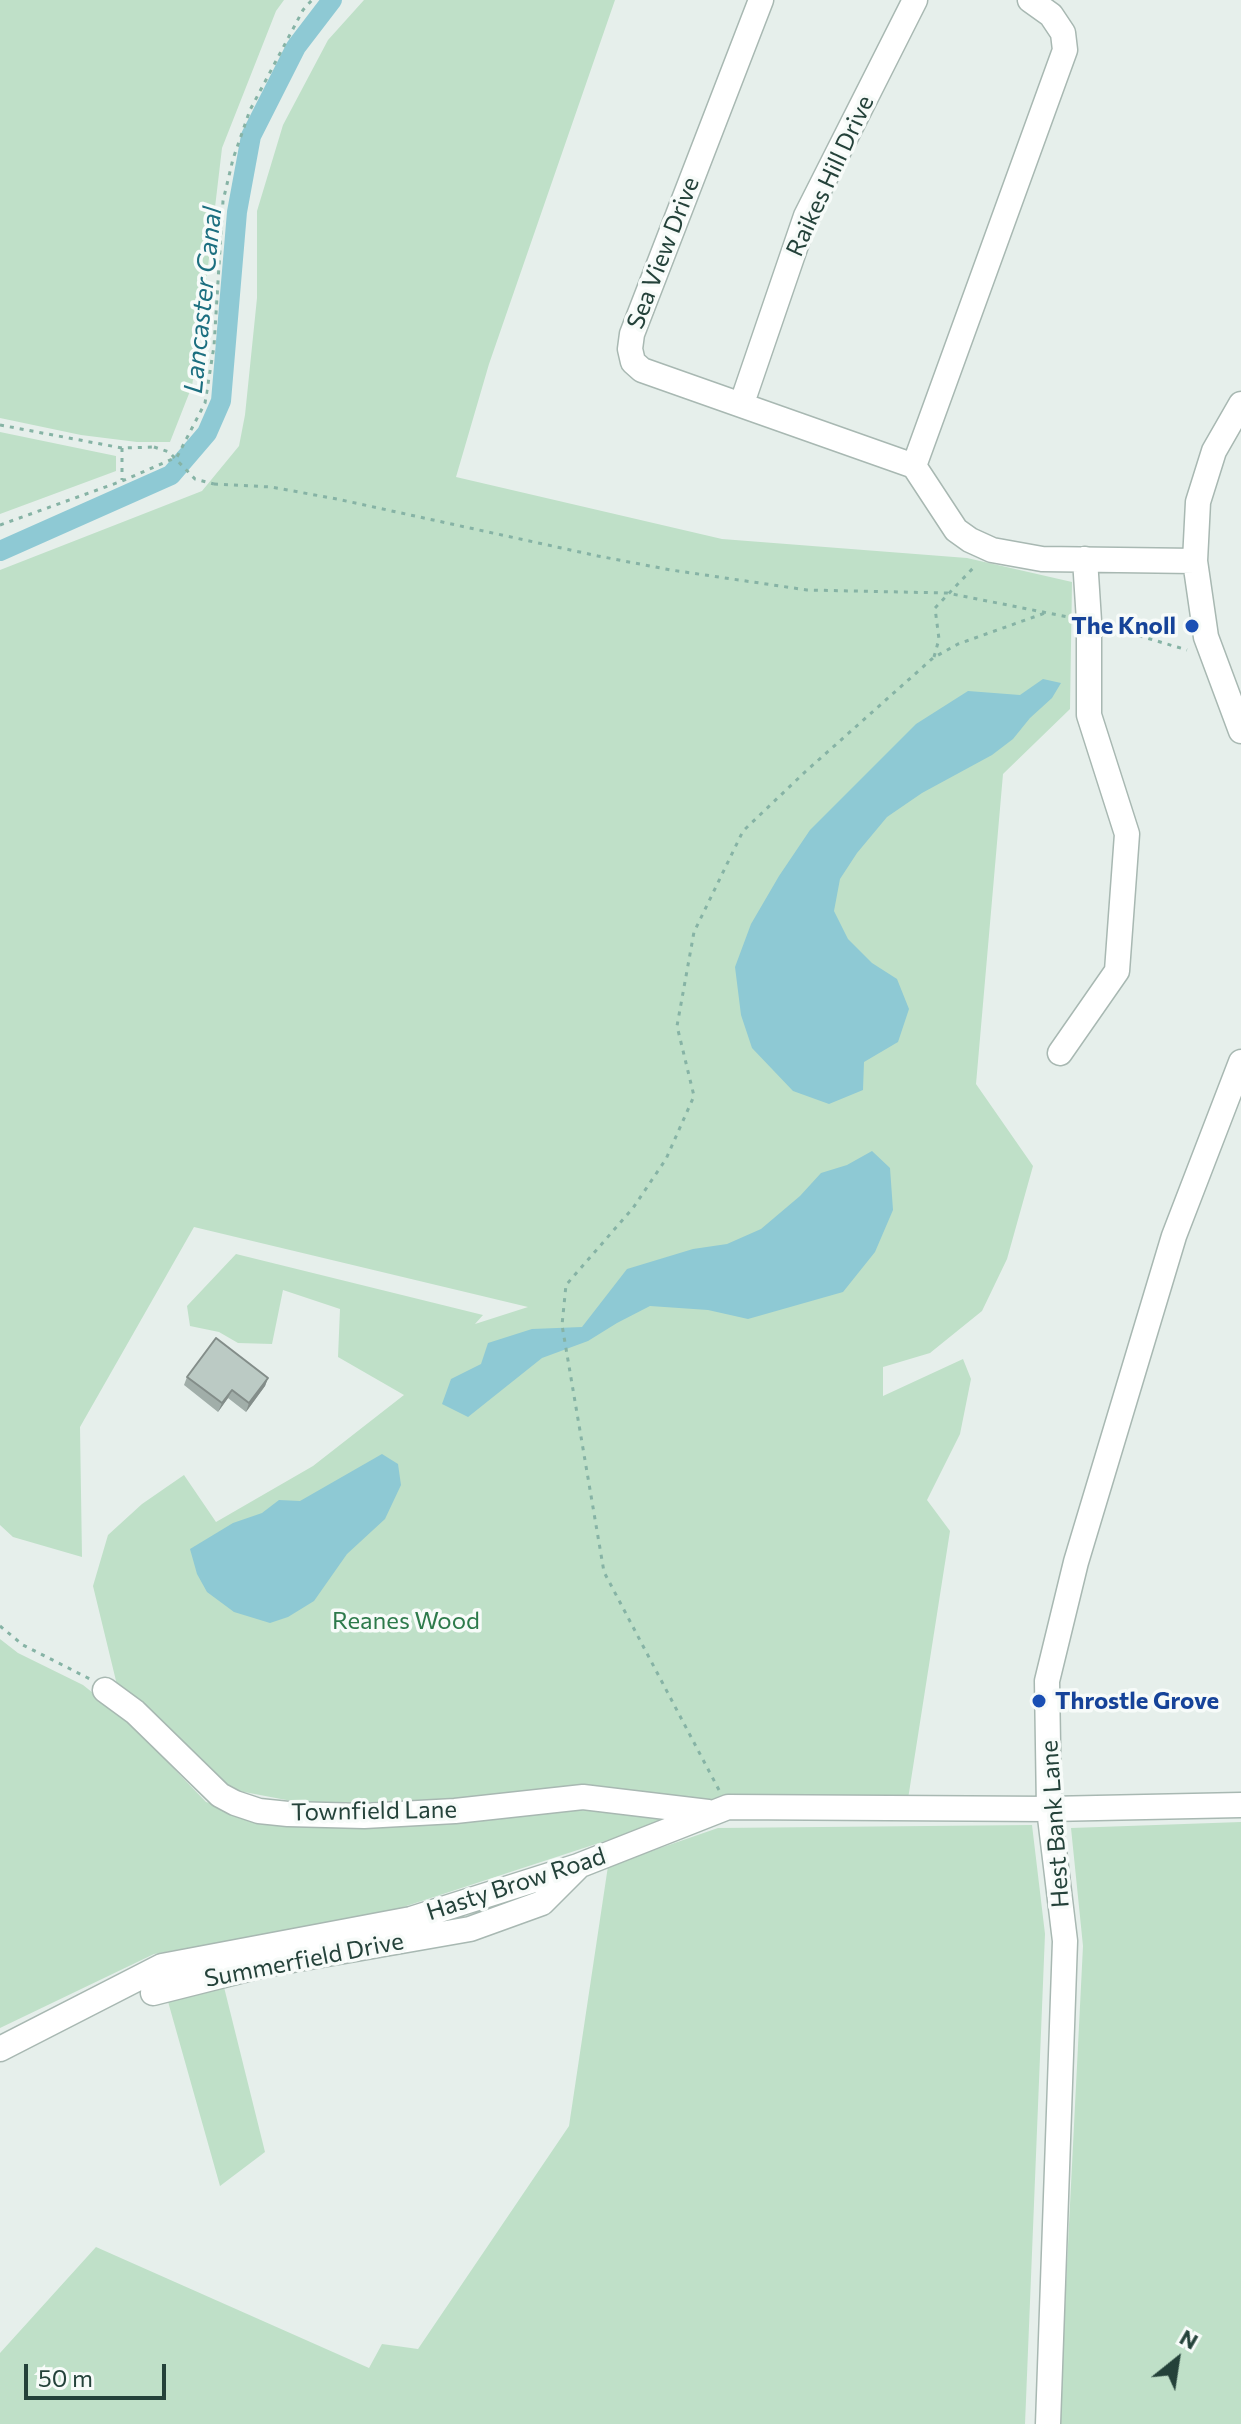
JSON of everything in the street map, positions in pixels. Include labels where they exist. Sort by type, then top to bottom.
[{"type":"street","name":"Raikes Hill Drive","points":[[742,403],[806,216],[915,0]]},
{"type":"street","points":[[1030,0],[1051,15],[1063,33],[1065,50],[914,466],[956,530],[992,550],[1042,559],[1195,561]]},
{"type":"street","name":"Sea View Drive","points":[[758,1],[632,334],[630,349],[633,362],[642,370],[914,466]]},
{"type":"street","points":[[1238,717],[1206,637],[1195,561],[1198,502],[1214,451],[1241,404]]},
{"type":"street","points":[[1060,1053],[1117,971],[1127,834],[1089,715],[1089,621],[1085,559]]},
{"type":"street","name":"Hest Bank Lane","points":[[1048,2424],[1065,1941],[1049,1809],[1047,1681],[1076,1562],[1174,1236],[1241,1062]]},
{"type":"street","name":"Townfield Lane","points":[[105,1690],[135,1712],[220,1795],[259,1811],[364,1816],[455,1811],[583,1797],[720,1810]]},
{"type":"street","points":[[1049,1809],[1241,1805]]},
{"type":"street","name":"Hasty Brow Road","points":[[0,2049],[162,1966],[411,1919],[578,1866],[720,1810],[1049,1809]]},
{"type":"street","name":"Summerfield Drive","points":[[153,1993],[264,1965],[470,1929],[542,1903],[578,1866]]},
{"type":"path","points":[[0,525],[122,481],[177,457],[205,403],[214,346],[223,201],[233,159],[250,110],[303,10],[312,0]]},
{"type":"path","points":[[0,425],[122,448],[154,447],[169,452],[195,479],[214,484],[271,487],[337,499],[671,570],[807,590],[947,593],[1089,621],[1213,658]]},
{"type":"path","points":[[122,448],[122,481]]},
{"type":"path","points":[[933,658],[939,639],[935,608],[992,550]]},
{"type":"path","points":[[720,1810],[604,1572],[562,1325],[566,1285],[633,1208],[666,1159],[694,1096],[677,1026],[685,979],[694,932],[743,831],[933,658],[958,644],[1045,613]]},
{"type":"path","points":[[0,1626],[23,1645],[90,1679],[105,1690]]},
{"type":"green space","points":[[0,0],[284,0],[276,11],[222,148],[192,386],[170,442],[137,442],[81,435],[0,418]]},
{"type":"green space","name":"Reanes Wood","points":[[364,0],[615,0],[489,364],[456,477],[722,539],[967,558],[1072,582],[1070,709],[1003,774],[976,1084],[1033,1166],[1007,1259],[982,1311],[930,1353],[883,1367],[883,1396],[963,1359],[971,1379],[960,1434],[927,1500],[950,1531],[908,1799],[711,1801],[590,1785],[417,1802],[297,1802],[223,1788],[117,1685],[93,1586],[108,1535],[142,1504],[184,1475],[216,1522],[313,1466],[404,1395],[338,1357],[340,1309],[283,1290],[272,1344],[238,1343],[219,1332],[190,1326],[187,1306],[236,1254],[483,1315],[475,1324],[528,1307],[194,1227],[80,1427],[82,1557],[13,1537],[0,1525],[0,570],[202,491],[239,446],[257,298],[257,211],[283,125],[328,40]]},
{"type":"green space","points":[[0,432],[116,456],[116,471],[0,514]]},
{"type":"green space","points":[[0,1639],[18,1653],[83,1685],[127,1720],[206,1802],[284,1823],[566,1809],[673,1816],[642,1829],[388,1912],[154,1954],[0,2028]]},
{"type":"green space","points":[[1241,1822],[1241,2424],[1059,2424],[1083,1946],[1071,1828]]},
{"type":"green space","points":[[1032,1825],[1045,1934],[1025,2424],[0,2424],[0,2353],[96,2247],[369,2368],[382,2344],[418,2349],[569,2126],[608,1866],[718,1828]]},
{"type":"green space","points":[[222,1979],[265,2152],[220,2186],[167,1998]]},
{"type":"water","points":[[1043,679],[1061,683],[1052,698],[1013,739],[992,755],[922,793],[887,817],[840,879],[834,911],[848,939],[872,963],[897,979],[909,1009],[898,1042],[864,1062],[863,1090],[829,1104],[793,1091],[752,1048],[741,1015],[735,967],[751,924],[779,876],[810,830],[916,724],[968,691],[1020,695]]},
{"type":"water","points":[[872,1151],[890,1168],[893,1210],[875,1252],[843,1292],[748,1319],[708,1310],[650,1306],[588,1341],[542,1358],[468,1417],[442,1404],[451,1379],[481,1364],[488,1343],[532,1329],[582,1327],[627,1269],[693,1249],[727,1244],[761,1229],[800,1196],[821,1173],[847,1165]]},
{"type":"water","points":[[382,1454],[398,1464],[401,1485],[385,1519],[347,1554],[314,1601],[288,1617],[270,1623],[234,1612],[207,1592],[197,1574],[190,1549],[233,1523],[262,1513],[279,1500],[300,1501]]},
{"type":"building","points":[[216,1338],[268,1378],[249,1403],[232,1390],[222,1403],[187,1377]]},
{"type":"waterway","name":"Lancaster Canal","points":[[0,551],[171,475],[207,433],[221,401],[237,212],[251,136],[296,47],[332,0]]},
{"type":"place","name":"The Knoll","points":[[1192,626]]},
{"type":"place","name":"Throstle Grove","points":[[1039,1701]]}]
